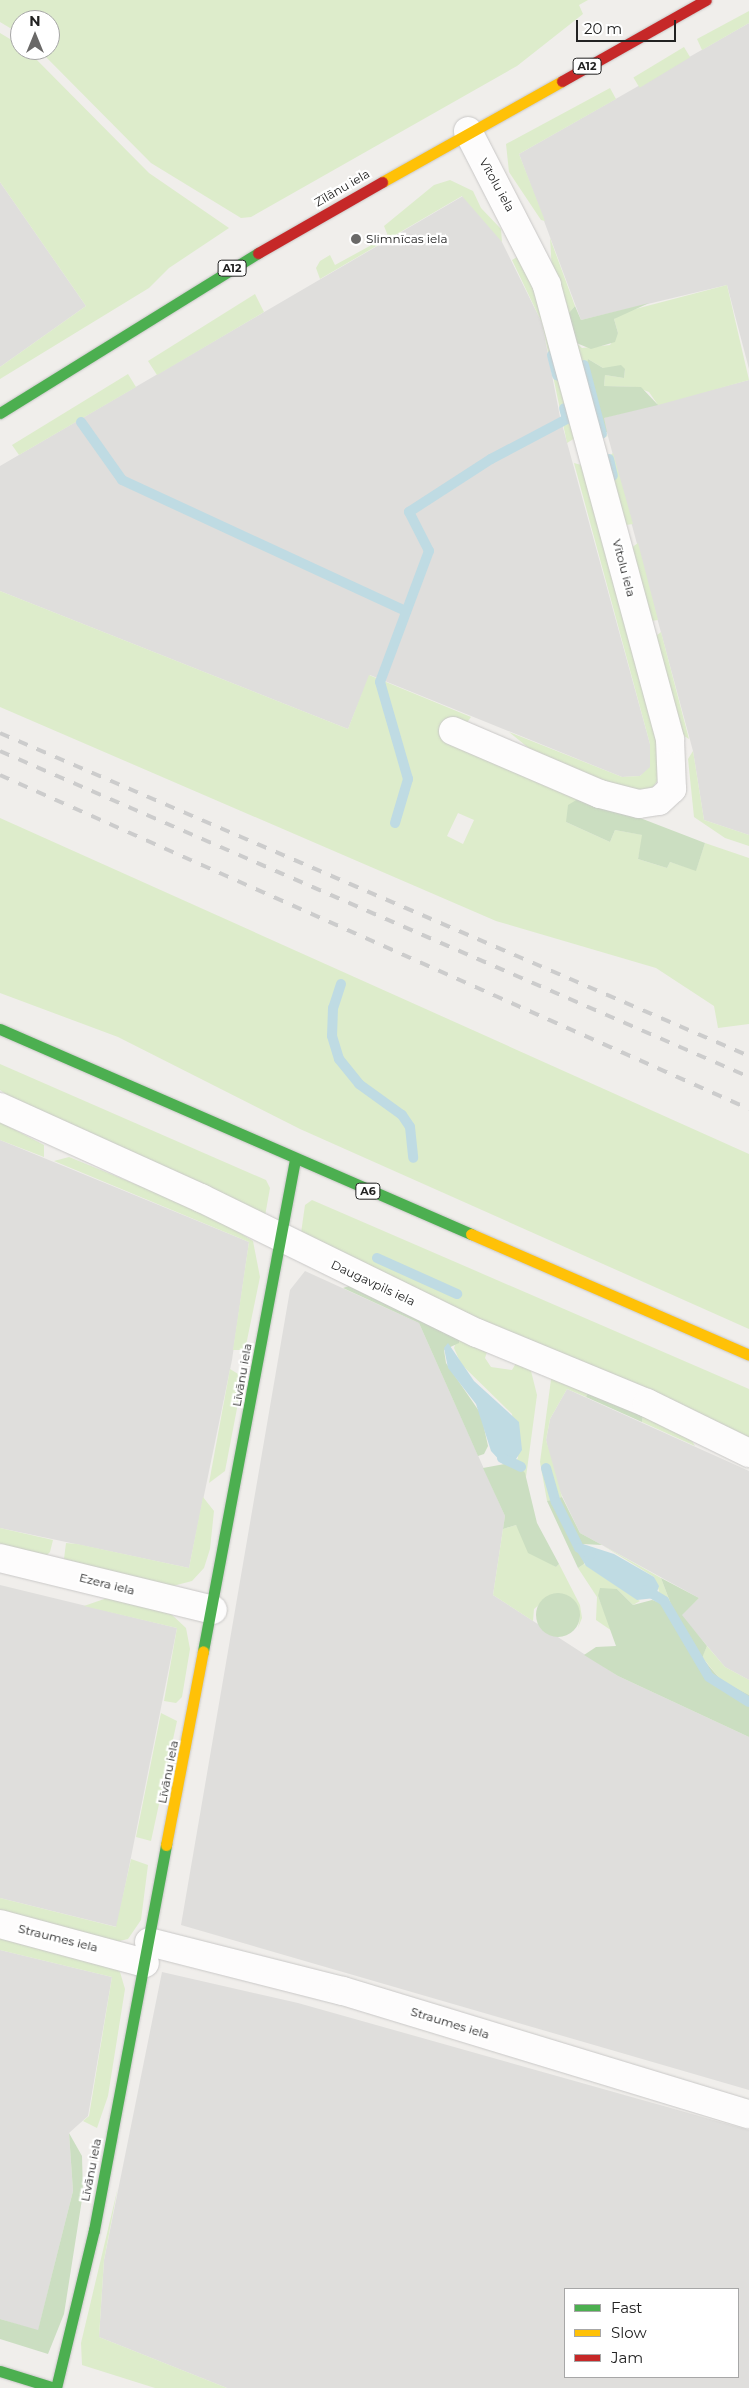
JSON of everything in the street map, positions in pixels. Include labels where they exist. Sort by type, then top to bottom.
[{"type":"main road","name":"Zīlānu iela","points":[[0,413],[255,254],[468,131],[706,0]]},
{"type":"main road","name":"A6","points":[[0,1029],[295,1160],[749,1355]]},
{"type":"main road","name":"Līvānu iela","points":[[55,2388],[94,2230],[213,1610],[295,1160]]},
{"type":"main road","points":[[0,2371],[55,2388]]},
{"type":"street","name":"Vītolu iela","points":[[453,732],[600,794],[639,804],[659,801],[672,789],[670,739],[547,285],[468,131]]},
{"type":"street","name":"Daugavpils iela","points":[[0,1107],[281,1239],[749,1453]]},
{"type":"street","name":"Ezera iela","points":[[0,1558],[213,1610]]},
{"type":"street","name":"Straumes iela","points":[[0,1924],[342,1991],[749,2114]]},
{"type":"shaded area","points":[[749,23],[749,369],[727,285],[581,320],[519,154]]},
{"type":"shaded area","points":[[0,182],[86,306],[0,367]]},
{"type":"shaded area","points":[[463,196],[499,236],[542,323],[560,417],[650,744],[651,768],[640,776],[622,777],[370,675],[348,729],[0,591],[0,466]]},
{"type":"shaded area","points":[[749,380],[749,835],[704,820],[693,751],[603,418]]},
{"type":"shaded area","points":[[0,1140],[249,1242],[232,1360],[189,1568],[0,1528]]},
{"type":"shaded area","points":[[305,1271],[419,1323],[505,1516],[493,1595],[618,1676],[749,1737],[749,2090],[181,1925],[290,1290]]},
{"type":"shaded area","points":[[567,1389],[749,1471],[749,1680],[725,1667],[681,1615],[699,1598],[580,1533],[554,1479],[546,1440],[550,1419]]},
{"type":"shaded area","points":[[0,1585],[177,1628],[117,1927],[0,1898]]},
{"type":"shaded area","points":[[0,1950],[112,1977],[88,2116],[69,2133],[73,2191],[38,2331],[0,2319]]},
{"type":"shaded area","points":[[162,1972],[298,2003],[749,2130],[749,2388],[227,2388],[99,2337],[104,2260]]},
{"type":"green space","points":[[0,0],[588,0],[579,5],[583,14],[517,66],[251,217],[241,218],[151,163],[49,60],[60,60],[60,10],[10,10],[10,28],[0,22]]},
{"type":"green space","points":[[749,11],[749,23],[702,50],[697,39]]},
{"type":"green space","points":[[0,33],[10,39],[10,60],[37,60],[149,173],[229,228],[169,268],[149,288],[0,379],[0,367],[86,306],[0,182]]},
{"type":"green space","points":[[684,47],[690,57],[640,88],[633,77]]},
{"type":"green space","points":[[610,88],[616,99],[519,154],[545,221],[541,220],[509,172],[506,144]]},
{"type":"green space","points":[[450,180],[473,191],[481,208],[501,229],[502,242],[462,196],[320,279],[316,268],[320,261],[330,255],[335,265],[388,236],[384,226],[434,185]]},
{"type":"green space","points":[[550,238],[575,306],[568,314],[552,270]]},
{"type":"green space","points":[[522,254],[533,275],[575,438],[567,443],[542,323],[512,260]]},
{"type":"green space","points":[[727,285],[749,380],[658,405],[649,392],[636,387],[604,386],[605,375],[624,378],[625,369],[603,368],[588,359],[600,432],[608,436],[601,438],[572,339],[582,348],[610,345],[618,333],[614,319],[624,312]]},
{"type":"green space","points":[[255,294],[264,312],[157,375],[148,361]]},
{"type":"green space","points":[[649,303],[614,319],[618,333],[615,342],[591,349],[574,342],[568,314],[575,306],[581,320]]},
{"type":"green space","points":[[588,359],[603,368],[621,365],[625,369],[624,378],[605,375],[604,386],[641,387],[658,405],[604,418],[607,432],[600,432],[585,375]]},
{"type":"green space","points":[[128,374],[136,387],[19,455],[12,445]]},
{"type":"green space","points":[[613,453],[633,524],[626,525],[606,459]]},
{"type":"green space","points":[[574,463],[585,466],[655,724],[660,777],[651,790],[636,794],[541,758],[509,732],[622,777],[640,776],[650,767],[650,744]]},
{"type":"green space","points":[[638,543],[658,620],[651,621],[631,548]]},
{"type":"green space","points":[[0,591],[348,729],[369,675],[471,717],[466,724],[591,797],[566,822],[610,842],[615,830],[643,835],[638,859],[667,868],[670,862],[696,870],[705,843],[749,858],[749,1024],[718,1028],[714,1006],[656,968],[496,921],[0,707]],"holes":[[[458,813],[474,820],[463,844],[447,836]]]},
{"type":"green space","points":[[661,632],[689,739],[681,734],[656,636]]},
{"type":"green space","points":[[693,751],[704,820],[749,835],[749,846],[725,838],[694,817],[688,759]]},
{"type":"green space","points":[[583,796],[705,843],[696,871],[670,862],[667,868],[638,859],[642,835],[615,830],[610,842],[566,822],[568,805]]},
{"type":"green space","points":[[0,818],[749,1154],[749,1329],[300,1129],[118,1037],[0,993]]},
{"type":"green space","points":[[0,1064],[266,1180],[270,1188],[265,1216],[25,1108],[0,1090]]},
{"type":"green space","points":[[0,1122],[44,1145],[44,1157],[0,1140]]},
{"type":"green space","points":[[69,1157],[211,1215],[253,1241],[260,1277],[245,1350],[233,1350],[249,1242],[54,1161]]},
{"type":"green space","points":[[312,1200],[749,1389],[749,1442],[465,1316],[301,1233],[305,1205]]},
{"type":"green space","points":[[352,1285],[459,1333],[459,1343],[444,1350],[446,1363],[481,1414],[488,1446],[484,1454],[478,1456],[419,1323],[343,1288]]},
{"type":"green space","points":[[459,1333],[488,1349],[485,1358],[491,1367],[512,1370],[516,1363],[527,1365],[531,1371],[537,1395],[526,1477],[515,1462],[518,1458],[512,1414],[461,1364],[454,1348]]},
{"type":"green space","points":[[230,1369],[243,1377],[225,1471],[209,1483]]},
{"type":"green space","points":[[552,1372],[590,1389],[586,1397],[567,1389],[550,1419],[546,1440],[562,1497],[547,1501],[540,1462]]},
{"type":"green space","points":[[590,1389],[643,1415],[642,1422],[586,1397]]},
{"type":"green space","points":[[643,1415],[689,1436],[695,1446],[642,1422]]},
{"type":"green space","points":[[515,1462],[525,1473],[537,1523],[559,1564],[556,1567],[528,1553],[516,1525],[503,1529],[505,1516],[483,1468]]},
{"type":"green space","points":[[203,1497],[214,1511],[210,1549],[204,1568],[192,1581],[169,1587],[64,1559],[66,1543],[189,1568]]},
{"type":"green space","points":[[562,1497],[580,1533],[602,1545],[583,1544],[584,1564],[578,1568],[547,1501]]},
{"type":"green space","points":[[516,1525],[533,1553],[556,1567],[559,1564],[580,1605],[582,1618],[578,1628],[580,1618],[562,1595],[551,1595],[534,1609],[533,1621],[493,1595],[503,1529]]},
{"type":"green space","points":[[0,1528],[53,1540],[50,1552],[47,1555],[0,1546]]},
{"type":"green space","points":[[602,1545],[661,1578],[672,1607],[652,1600],[659,1591],[654,1577]]},
{"type":"green space","points":[[584,1564],[640,1601],[633,1605],[617,1589],[598,1596],[612,1631],[596,1620],[597,1597],[578,1568]]},
{"type":"green space","points":[[661,1578],[699,1598],[682,1615],[707,1646],[702,1658],[721,1680],[749,1695],[749,1737],[618,1676],[584,1655],[596,1647],[616,1646],[598,1596],[600,1588],[617,1589],[633,1605],[652,1600],[672,1607]]},
{"type":"green space","points":[[562,1593],[574,1599],[579,1606],[579,1624],[574,1631],[567,1636],[554,1637],[546,1634],[539,1627],[536,1611],[539,1603],[546,1596]]},
{"type":"green space","points":[[107,1598],[170,1613],[186,1628],[190,1649],[182,1697],[176,1703],[164,1701],[177,1628],[84,1606]]},
{"type":"green space","points":[[707,1646],[725,1667],[749,1680],[749,1695],[721,1680],[702,1657]]},
{"type":"green space","points":[[161,1713],[177,1721],[151,1841],[136,1837]]},
{"type":"green space","points":[[131,1859],[148,1865],[141,1920],[128,1939],[115,1942],[0,1917],[0,1898],[116,1927]]},
{"type":"green space","points":[[0,1933],[115,1966],[120,1972],[125,1989],[108,2096],[97,2128],[83,2121],[89,2116],[112,1977],[0,1950]]},
{"type":"green space","points":[[69,2133],[82,2156],[83,2193],[64,2314],[48,2354],[0,2339],[0,2319],[38,2330],[73,2191]]},
{"type":"green space","points":[[118,2187],[104,2260],[99,2337],[227,2388],[155,2388],[82,2365],[81,2343]]},
{"type":"water","points":[[448,1343],[474,1381],[519,1422],[522,1450],[512,1465],[503,1464],[491,1451],[476,1404],[448,1368],[444,1348]]},
{"type":"water","points":[[583,1544],[614,1554],[654,1577],[659,1586],[655,1598],[637,1600],[586,1566],[578,1553]]},
{"type":"waterway","points":[[552,355],[557,375]]},
{"type":"waterway","points":[[584,365],[602,434]]},
{"type":"waterway","points":[[395,823],[408,779],[380,682],[429,551],[409,512],[491,459],[567,419],[564,408]]},
{"type":"waterway","points":[[81,422],[122,480],[406,611]]},
{"type":"waterway","points":[[609,459],[613,476]]},
{"type":"waterway","points":[[341,984],[333,1008],[332,1036],[339,1059],[359,1084],[402,1115],[410,1127],[413,1158]]},
{"type":"waterway","points":[[377,1258],[457,1294]]},
{"type":"waterway","points":[[502,1458],[521,1467]]},
{"type":"waterway","points":[[546,1468],[556,1502],[579,1548],[590,1554]]},
{"type":"waterway","points":[[646,1590],[664,1601],[709,1677],[749,1702]]},
{"type":"railway","points":[[0,733],[749,1056]]},
{"type":"railway","points":[[0,751],[749,1077]]},
{"type":"railway","points":[[0,775],[749,1109]]},
{"type":"traffic: fast","points":[[0,413],[258,253]]},
{"type":"traffic: fast","points":[[0,1029],[471,1234]]},
{"type":"traffic: fast","points":[[203,1651],[295,1160]]},
{"type":"traffic: fast","points":[[56,2388],[94,2230],[166,1845]]},
{"type":"traffic: fast","points":[[0,2371],[55,2388]]},
{"type":"traffic: slow","points":[[382,182],[562,81]]},
{"type":"traffic: slow","points":[[471,1234],[749,1355]]},
{"type":"traffic: slow","points":[[166,1845],[203,1651]]},
{"type":"traffic: jam","points":[[562,81],[706,0]]},
{"type":"traffic: jam","points":[[258,253],[382,182]]},
{"type":"place","name":"Slimnīcas iela","points":[[356,239]]}]
